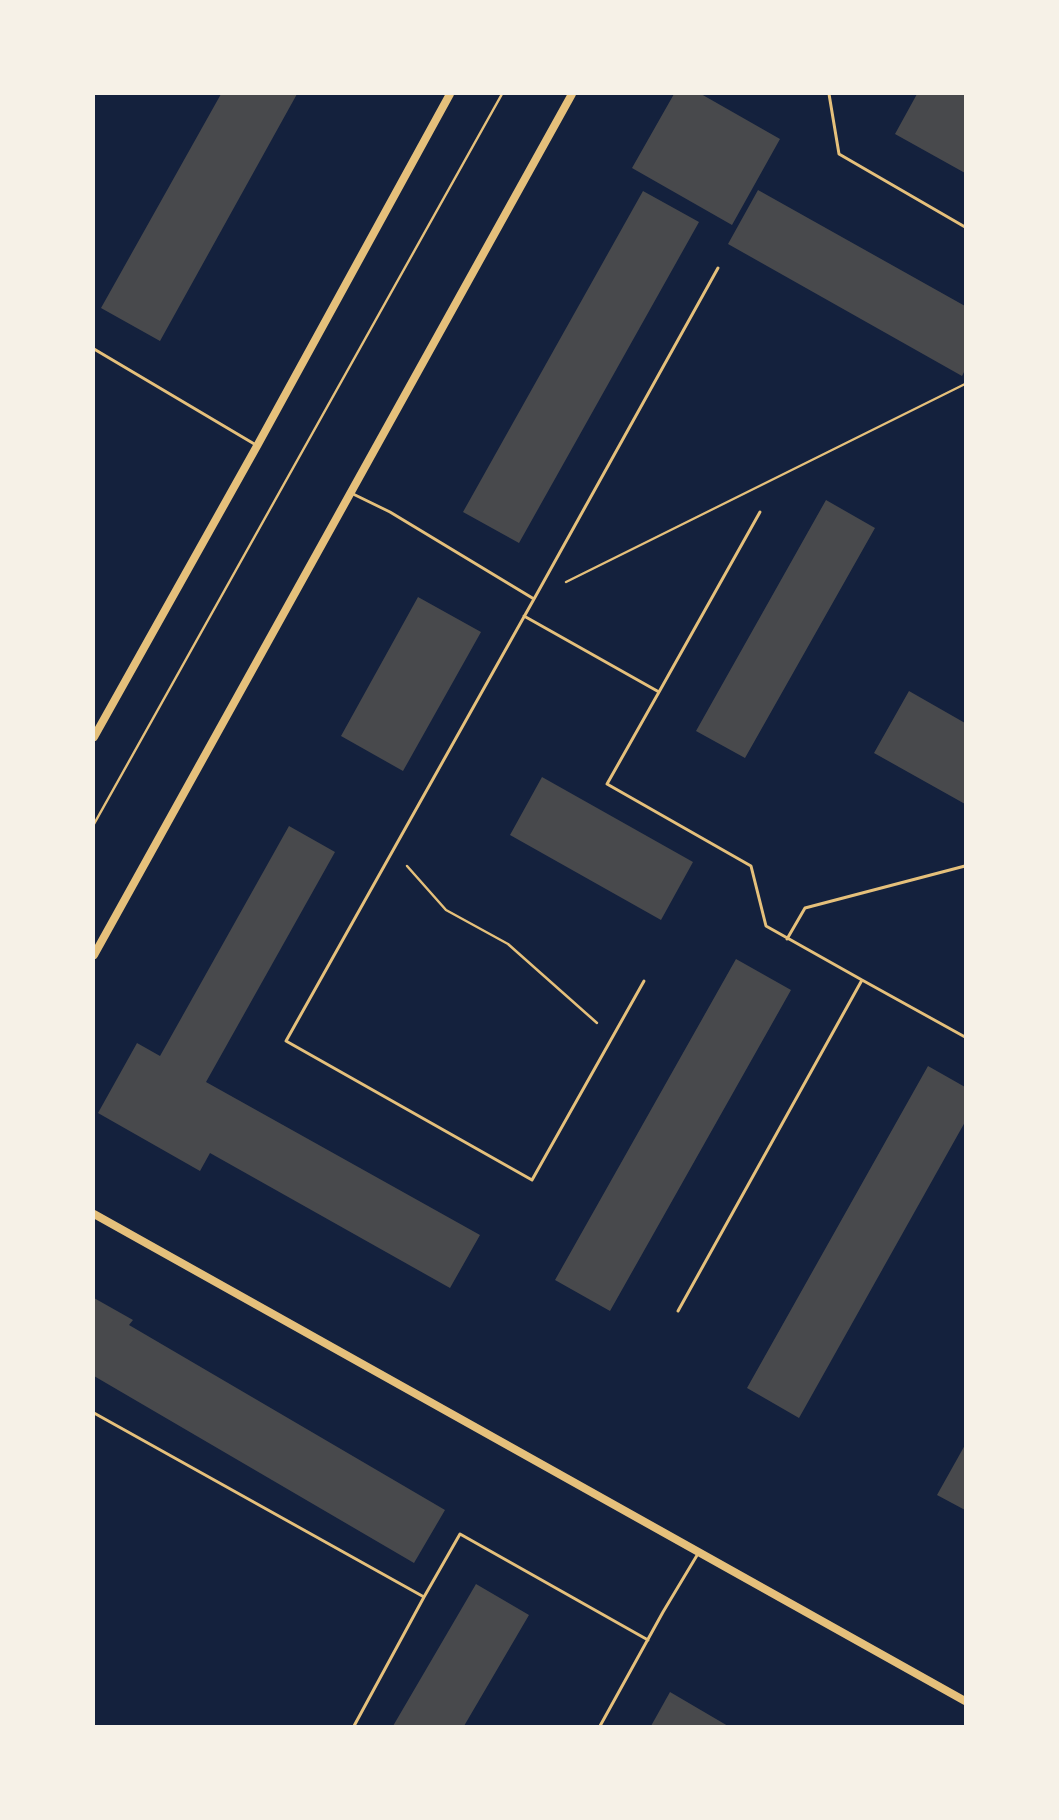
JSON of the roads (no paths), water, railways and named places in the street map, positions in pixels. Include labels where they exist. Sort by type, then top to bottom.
[{"type":"main road","points":[[94,737],[257,446],[450,94]]},
{"type":"main road","points":[[94,955],[572,94]]},
{"type":"main road","points":[[94,1214],[965,1701]]},
{"type":"lane","points":[[829,94],[839,154],[965,227]]},
{"type":"lane","points":[[644,981],[532,1180],[286,1041],[718,268]]},
{"type":"lane","points":[[94,349],[257,446]]},
{"type":"lane","points":[[351,492],[390,512],[534,599]]},
{"type":"lane","points":[[760,512],[607,784],[751,866],[766,926],[965,1037]]},
{"type":"lane","points":[[524,616],[658,692]]},
{"type":"lane","points":[[787,938],[804,908],[965,866]]},
{"type":"lane","points":[[678,1311],[862,980]]},
{"type":"lane","points":[[94,1413],[424,1597]]},
{"type":"lane","points":[[354,1726],[460,1534],[648,1640]]},
{"type":"lane","points":[[600,1726],[699,1552]]}]
